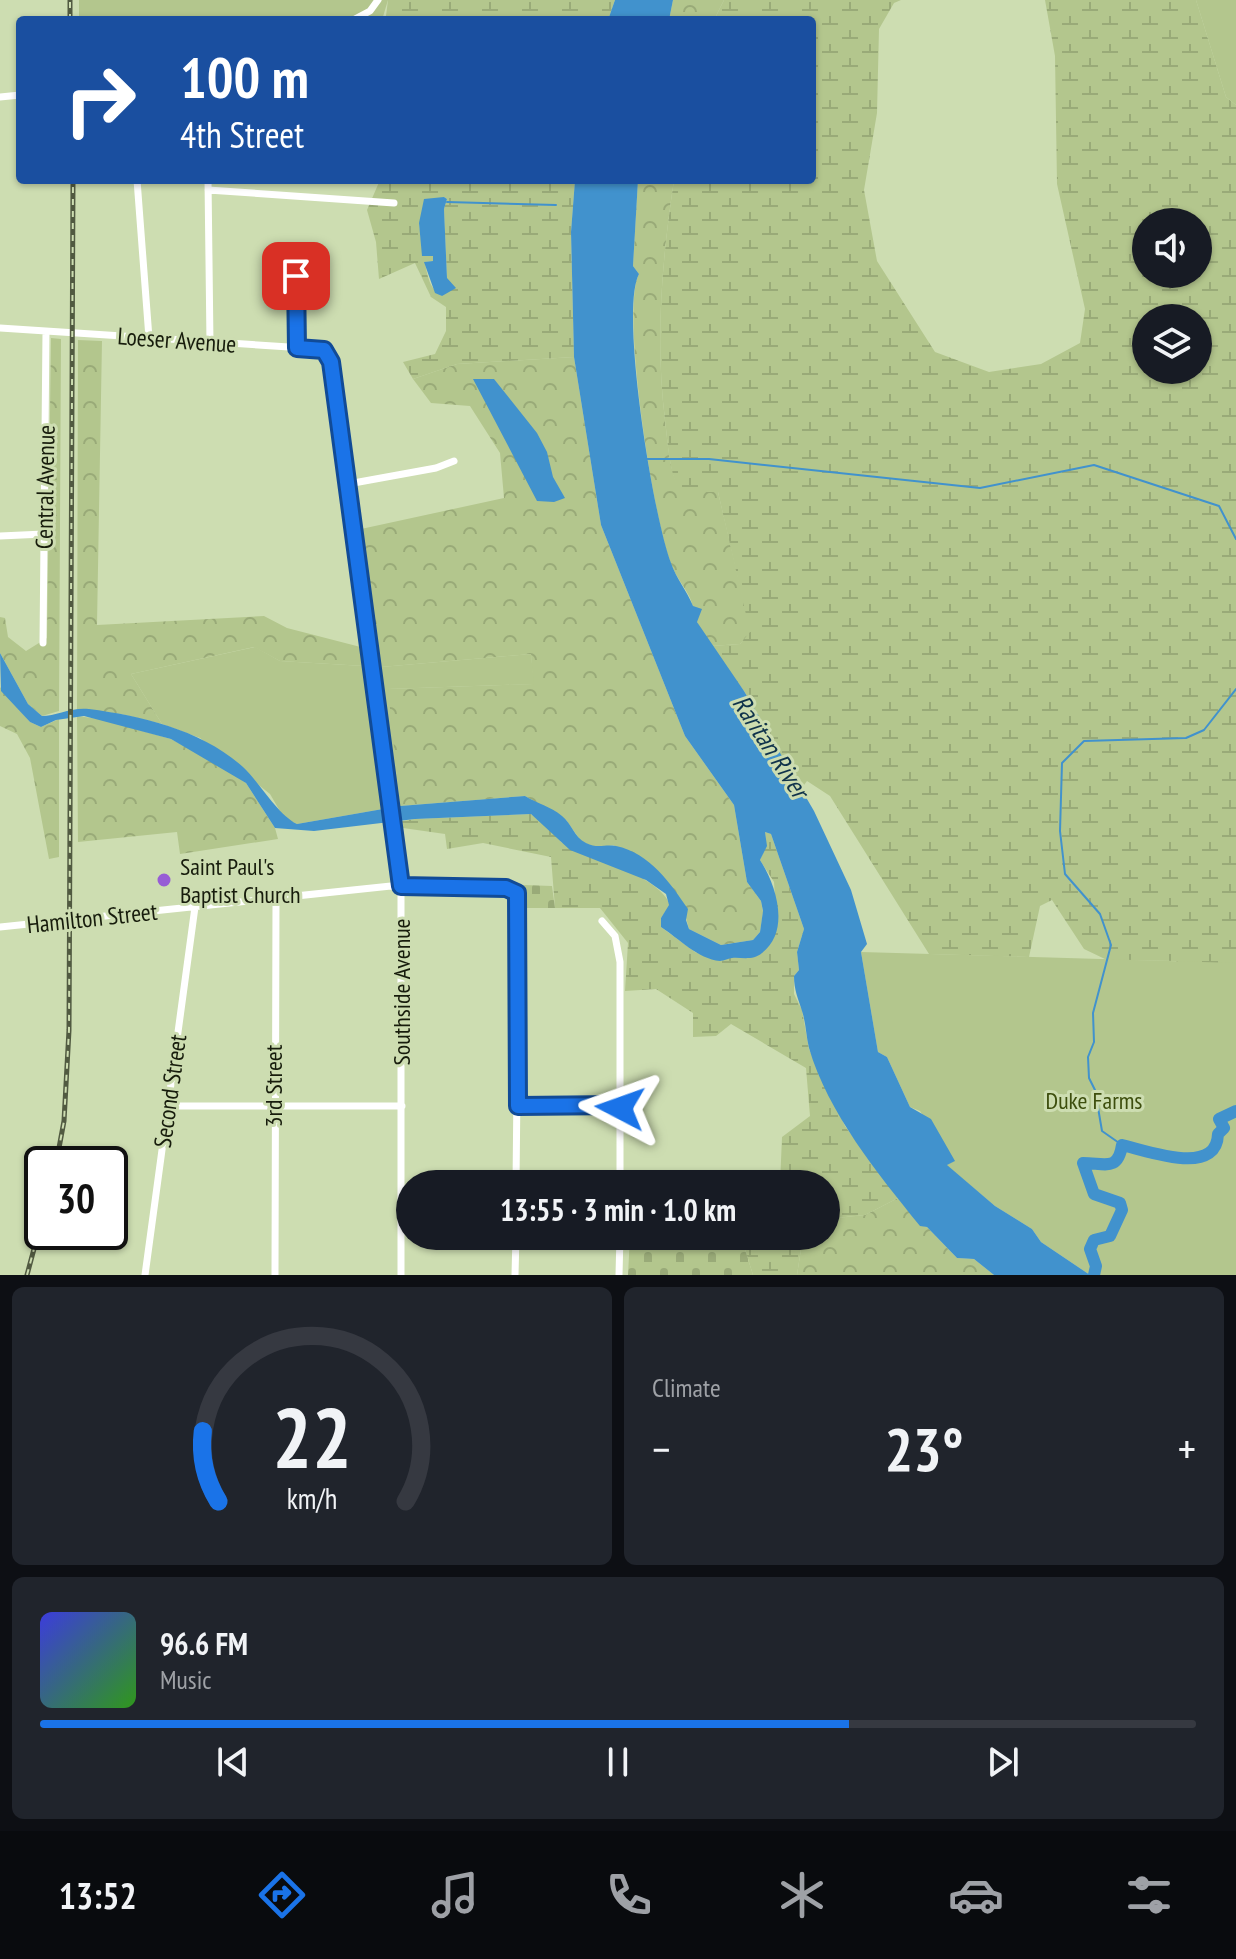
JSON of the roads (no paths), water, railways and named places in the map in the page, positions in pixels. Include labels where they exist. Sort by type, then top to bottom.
[{"type":"street","points":[[361,16],[370,11],[378,0]]},
{"type":"street","points":[[137,184],[149,338]]},
{"type":"street","points":[[208,184],[210,343]]},
{"type":"street","points":[[208,190],[394,203]]},
{"type":"street","points":[[293,258],[299,295],[297,348]]},
{"type":"street","name":"Loeser Avenue","points":[[0,328],[297,348],[327,353],[334,378]]},
{"type":"street","name":"Central Avenue","points":[[43,643],[46,331]]},
{"type":"street","name":"Southside Avenue","points":[[334,378],[401,886],[401,1275]]},
{"type":"street","points":[[348,484],[436,468],[454,461]]},
{"type":"street","points":[[0,536],[44,534]]},
{"type":"street","name":"Hamilton Street","points":[[0,927],[401,886],[506,888],[517,893],[518,1106]]},
{"type":"street","name":"3rd Street","points":[[275,1275],[273,1106],[276,898]]},
{"type":"street","name":"Second Street","points":[[145,1275],[195,907]]},
{"type":"street","points":[[602,921],[615,936],[620,962],[620,1170]]},
{"type":"street","points":[[516,1170],[518,1106],[620,1105]]},
{"type":"street","points":[[168,1106],[402,1106]]},
{"type":"street","points":[[515,1275],[516,1250]]},
{"type":"street","points":[[619,1275],[620,1250]]},
{"type":"water","points":[[615,0],[673,0],[670,16],[609,16]]},
{"type":"water","name":"Raritan River","points":[[575,184],[638,184],[633,266],[639,274],[634,295],[636,370],[648,462],[664,540],[673,569],[693,606],[702,609],[697,622],[744,691],[814,811],[851,890],[867,944],[861,952],[878,1052],[887,1057],[910,1107],[931,1119],[955,1161],[947,1165],[995,1206],[1032,1229],[1041,1242],[1090,1275],[994,1275],[974,1259],[957,1258],[927,1227],[920,1226],[871,1164],[828,1096],[809,1048],[794,981],[799,970],[797,952],[804,929],[771,834],[765,832],[767,846],[760,860],[771,882],[778,907],[776,933],[771,944],[758,955],[720,961],[696,952],[661,927],[661,918],[669,905],[666,894],[646,880],[570,850],[531,814],[415,819],[314,831],[275,828],[246,783],[171,739],[84,716],[56,720],[41,727],[30,722],[1,691],[0,653],[28,704],[42,716],[89,709],[130,716],[190,734],[227,754],[243,767],[283,813],[297,824],[400,806],[525,796],[562,816],[586,843],[616,846],[649,862],[688,909],[686,920],[689,929],[721,945],[753,940],[760,932],[763,911],[761,901],[747,882],[734,805],[685,736],[601,525],[574,357],[571,232]]},
{"type":"water","points":[[424,199],[447,199],[444,209],[447,278],[456,288],[442,296],[435,293],[424,262],[433,261],[433,256],[422,256],[419,223]]},
{"type":"water","points":[[473,379],[494,379],[537,433],[547,452],[553,477],[565,498],[554,502],[537,501]]},
{"type":"waterway","points":[[447,202],[556,205]]},
{"type":"waterway","points":[[647,459],[709,459],[980,488],[1094,465],[1219,506],[1236,539]]},
{"type":"waterway","points":[[1122,1145],[1102,1131],[1095,1090],[1089,1078],[1088,1057],[1094,1042],[1093,1013],[1111,945],[1100,914],[1065,874],[1060,831],[1062,763],[1084,741],[1186,738],[1204,730],[1236,689]]},
{"type":"waterway","points":[[1094,1275],[1096,1266],[1090,1249],[1094,1240],[1110,1236],[1122,1210],[1120,1203],[1094,1194],[1083,1163],[1113,1163],[1122,1145],[1179,1158],[1206,1155],[1215,1147],[1218,1134],[1224,1128],[1219,1119],[1236,1111]]},
{"type":"railway","points":[[70,0],[70,16]]},
{"type":"railway","points":[[59,1146],[64,1121],[69,1030],[73,184]]},
{"type":"railway","points":[[27,1275],[34,1250]]},
{"type":"place","name":"Saint Paul's Baptist Church","points":[[164,880]]},
{"type":"park label","name":"Duke Farms","points":[[1094,1100]]}]
